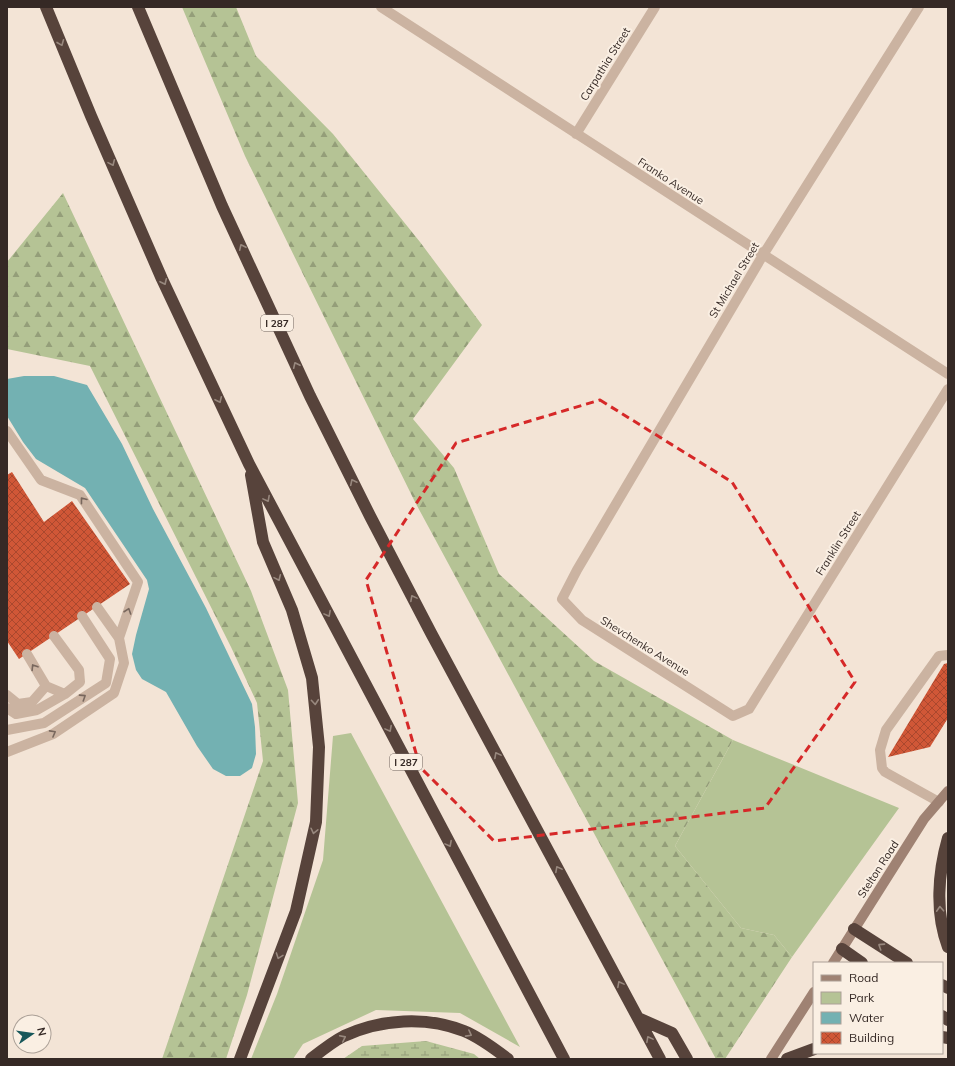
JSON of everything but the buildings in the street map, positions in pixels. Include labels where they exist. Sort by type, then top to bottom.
[{"type":"highway","name":"I 287","points":[[46,7],[91,116],[162,279],[249,464],[564,1059]]},
{"type":"highway","name":"I 287","points":[[138,7],[222,206],[328,431],[370,516],[660,1059]]},
{"type":"highway","points":[[240,1059],[296,911],[316,822],[319,747],[312,678],[292,610],[263,542],[249,464]]},
{"type":"highway","points":[[948,838],[943,860],[940,887],[940,912],[944,936],[948,947]]},
{"type":"highway","points":[[854,929],[905,962]]},
{"type":"highway","points":[[842,949],[861,962]]},
{"type":"highway","points":[[638,1018],[672,1033],[687,1059]]},
{"type":"highway","points":[[311,1059],[323,1049],[344,1036],[396,1021],[442,1024],[465,1031],[488,1044],[508,1059]]},
{"type":"highway","points":[[787,1059],[813,1049]]},
{"type":"main road","name":"Stelton Road","points":[[834,962],[924,819],[948,791]]},
{"type":"main road","points":[[771,1059],[813,994]]},
{"type":"street","name":"Franko Avenue","points":[[381,7],[394,10],[576,134],[948,374]]},
{"type":"street","name":"Carpathia Street","points":[[576,134],[655,7]]},
{"type":"street","name":"St Michael Street","points":[[577,570],[763,255],[919,7]]},
{"type":"street","name":"Franklin Street","points":[[749,709],[948,389]]},
{"type":"street","points":[[7,431],[41,480],[80,495],[138,582],[119,638]]},
{"type":"street","name":"Shevchenko Avenue","points":[[577,570],[562,599],[582,620],[733,716],[749,709]]},
{"type":"street","points":[[7,752],[12,748],[53,734],[114,693],[124,663],[119,638],[97,606]]},
{"type":"street","points":[[8,729],[44,723],[106,682],[110,659],[82,616]]},
{"type":"street","points":[[7,708],[16,714],[37,710],[65,694],[80,682],[79,670],[54,636]]},
{"type":"street","points":[[27,654],[46,686],[65,694]]},
{"type":"street","points":[[938,802],[885,772],[882,768],[880,750],[886,730],[939,656],[948,655]]},
{"type":"street","points":[[7,695],[18,704],[32,702],[46,686]]},
{"type":"street","points":[[7,760],[12,748]]},
{"type":"highlighted area","points":[[600,400],[732,482],[855,682],[765,808],[494,841],[420,767],[366,580],[456,443]]},
{"type":"green space","points":[[182,7],[236,7],[256,56],[333,134],[420,242],[482,325],[413,419],[454,468],[499,574],[594,661],[733,740],[675,846],[741,928],[774,935],[792,957],[725,1059],[716,1059],[415,502],[245,156]]},
{"type":"green space","points":[[63,193],[251,591],[288,690],[298,803],[247,995],[226,1059],[162,1059],[263,761],[257,703],[231,647],[90,366],[7,349],[7,262]]},
{"type":"green space","points":[[351,733],[520,1047],[460,1013],[376,1010],[303,1044],[293,1059],[251,1059],[277,994],[323,860],[333,736]]},
{"type":"green space","points":[[733,740],[899,808],[792,957],[774,935],[741,928],[675,846]]},
{"type":"green space","points":[[426,1041],[474,1054],[480,1059],[343,1059],[362,1046]]},
{"type":"water","points":[[24,376],[54,376],[87,385],[122,444],[153,509],[206,608],[252,704],[256,754],[252,768],[240,776],[226,776],[213,769],[197,746],[166,692],[142,679],[136,670],[132,654],[149,589],[147,580],[85,488],[36,459],[23,442],[7,416],[7,379]]}]
